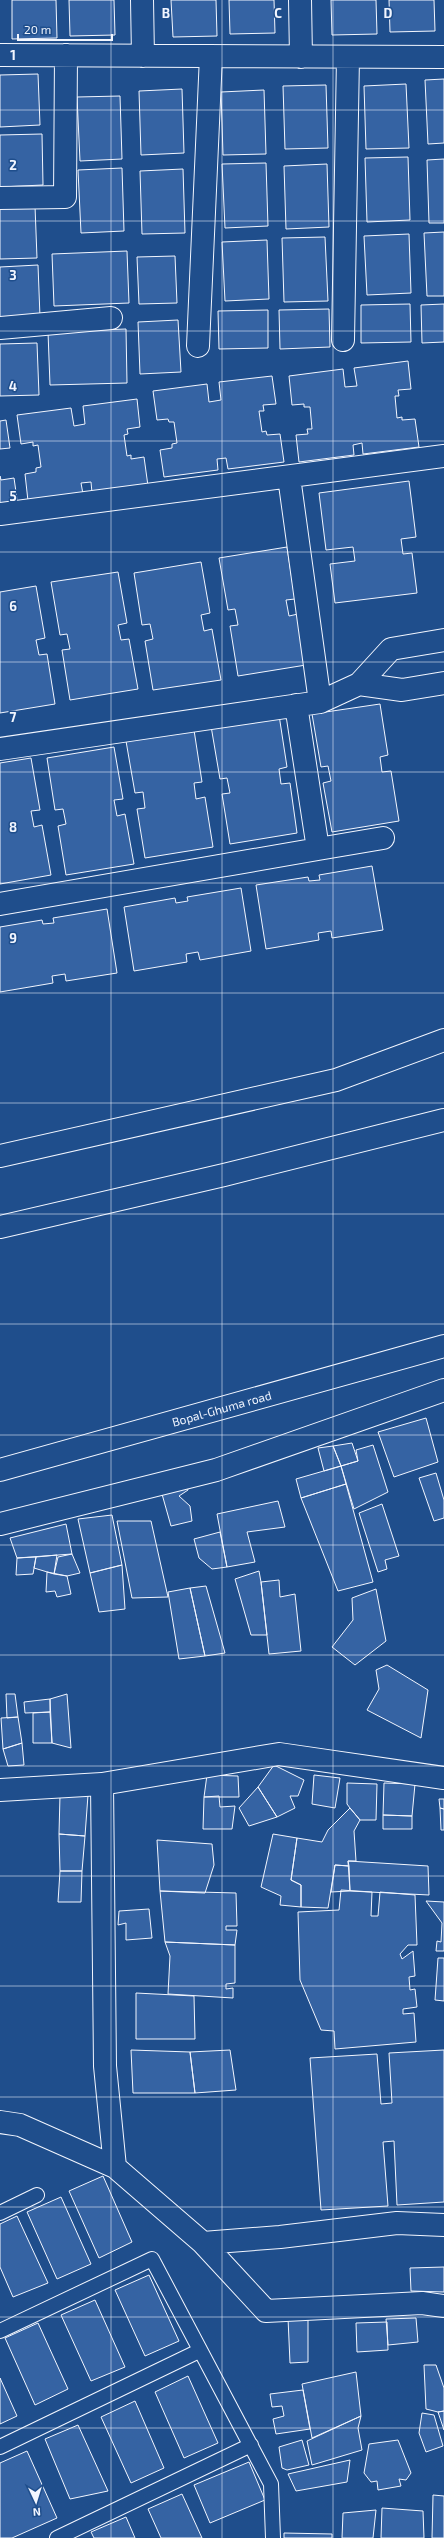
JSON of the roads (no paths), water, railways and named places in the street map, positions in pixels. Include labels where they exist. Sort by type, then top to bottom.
[{"type":"street","points":[[142,0],[142,56]]},
{"type":"street","points":[[300,0],[301,57]]},
{"type":"street","points":[[0,55],[444,57]]},
{"type":"street","points":[[0,198],[65,197],[66,56]]},
{"type":"street","points":[[198,346],[211,56]]},
{"type":"street","points":[[343,340],[348,57]]},
{"type":"street","points":[[0,328],[111,318]]},
{"type":"street","points":[[0,514],[444,456]]},
{"type":"street","points":[[289,477],[320,702]]},
{"type":"street","points":[[0,749],[320,702],[359,684],[391,649],[444,640]]},
{"type":"street","points":[[359,684],[402,690],[444,683]]},
{"type":"street","points":[[296,705],[318,849]]},
{"type":"street","points":[[0,904],[382,838]]},
{"type":"street","points":[[0,1156],[336,1080],[444,1040]]},
{"type":"street","points":[[0,1227],[224,1175],[444,1120]]},
{"type":"street","name":"Bopal-Ghuma road","points":[[0,1470],[444,1346]]},
{"type":"street","points":[[0,1524],[216,1470],[444,1390]]},
{"type":"street","points":[[0,1790],[102,1784],[279,1754],[444,1778]]},
{"type":"street","points":[[102,1784],[105,2066],[114,2167]]},
{"type":"street","points":[[0,2122],[20,2125],[114,2167],[203,2243],[266,2310],[422,2303],[444,2306]]},
{"type":"street","points":[[203,2243],[280,2237],[397,2223],[444,2225]]},
{"type":"lane","points":[[0,2213],[37,2195]]},
{"type":"lane","points":[[0,2331],[152,2259],[199,2351],[271,2484],[273,2538]]},
{"type":"lane","points":[[0,2447],[199,2351]]},
{"type":"lane","points":[[57,2538],[251,2445]]}]
